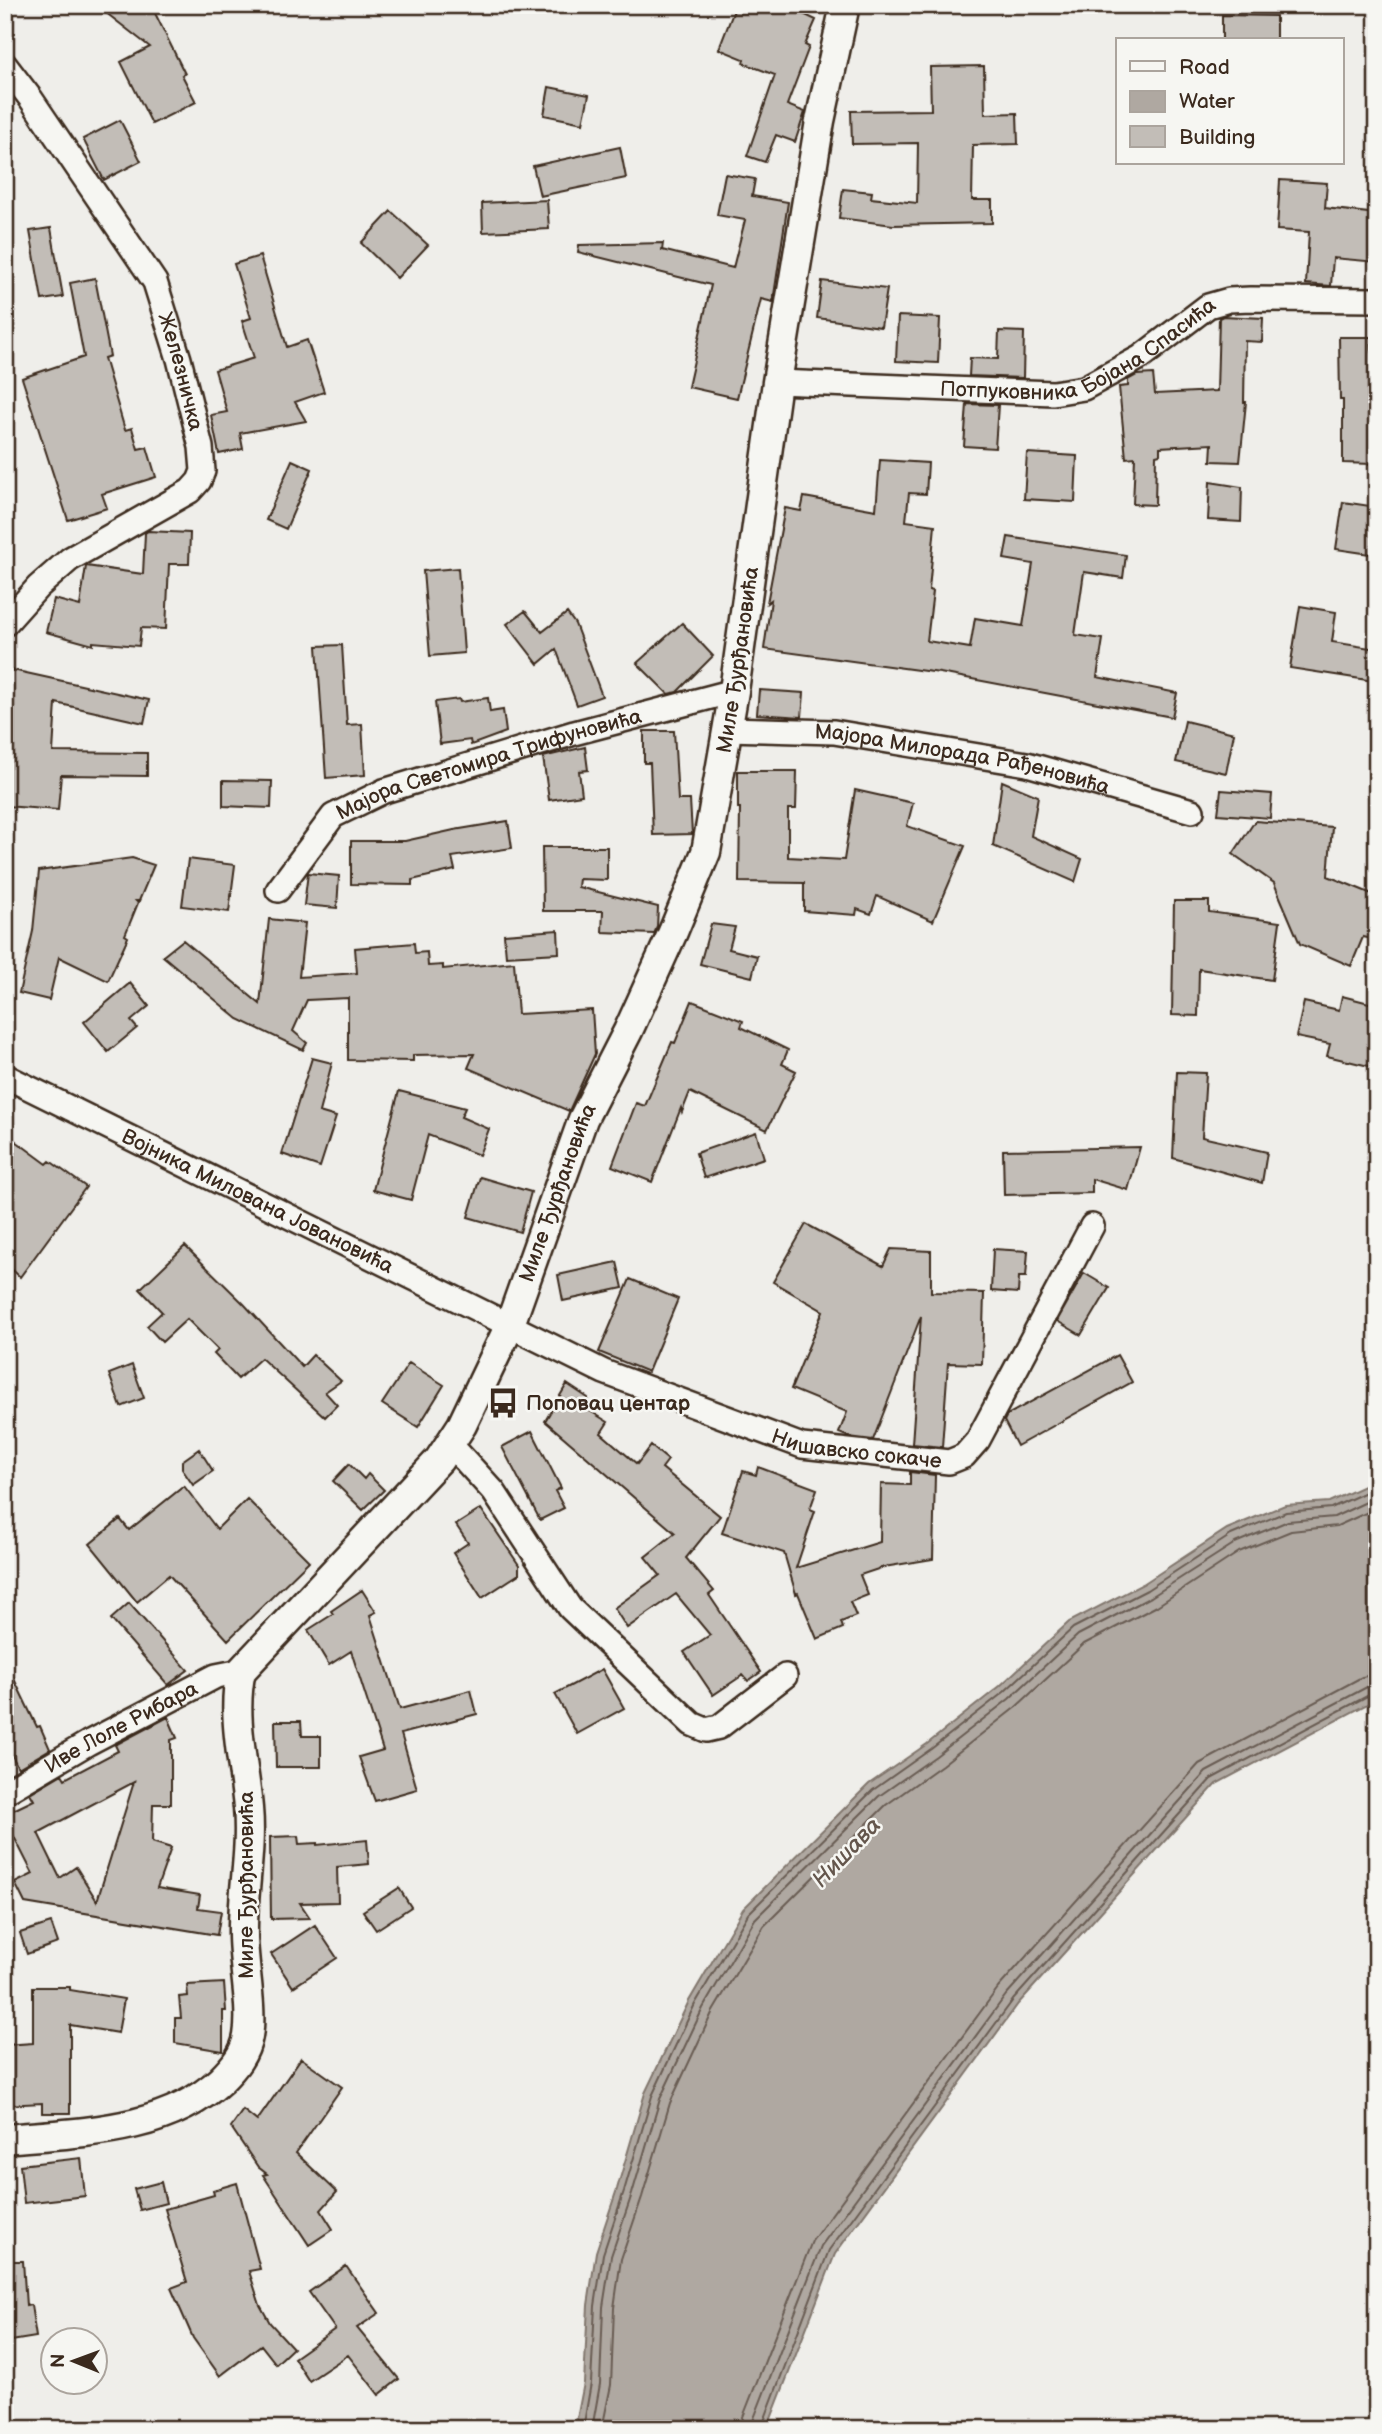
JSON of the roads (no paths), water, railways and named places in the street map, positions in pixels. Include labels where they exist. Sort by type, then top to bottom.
[{"type":"street","name":"Миле Ђурђановића","points":[[5,2139],[98,2130],[168,2114],[214,2086],[241,2057],[248,2035],[243,1934],[249,1812],[238,1710],[237,1689],[241,1671],[439,1460],[462,1425],[509,1327],[583,1119],[634,1020],[706,852],[733,691],[777,382],[820,121],[845,5]]},
{"type":"street","name":"Железничка","points":[[5,65],[155,282],[179,359],[201,447],[203,471],[190,491],[70,559],[38,587],[5,624]]},
{"type":"street","name":"Потпуковника Бојана Спасића","points":[[777,382],[1053,393],[1084,388],[1141,357],[1208,306],[1229,300],[1250,299],[1377,300]]},
{"type":"street","name":"Мајора Светомира Трифуновића","points":[[278,890],[333,816],[384,791],[574,733],[733,691]]},
{"type":"street","name":"Мајора Милорада Рађеновића","points":[[727,729],[834,732],[1027,764],[1192,811]]},
{"type":"street","name":"Војника Милована Јовановића","points":[[5,1076],[509,1327]]},
{"type":"street","name":"Нишавско сокаче","points":[[509,1327],[604,1372],[802,1446],[949,1462],[964,1456],[978,1440],[1092,1226]]},
{"type":"street","points":[[450,1444],[494,1492],[570,1608],[692,1724],[706,1730],[719,1727],[785,1676]]},
{"type":"street","name":"Иве Лоле Рибара","points":[[5,1792],[88,1743],[216,1676],[241,1671]]},
{"type":"water","name":"Нишава","points":[[1377,1480],[1377,1699],[1216,1784],[1018,2004],[835,2254],[767,2429],[575,2429],[584,2383],[588,2305],[596,2252],[645,2093],[689,2001],[743,1909],[869,1784],[927,1744],[1000,1686],[1069,1622],[1143,1584],[1227,1529],[1285,1505],[1329,1502]]},
{"type":"place","name":"Поповац центар","points":[[503,1403]]}]
